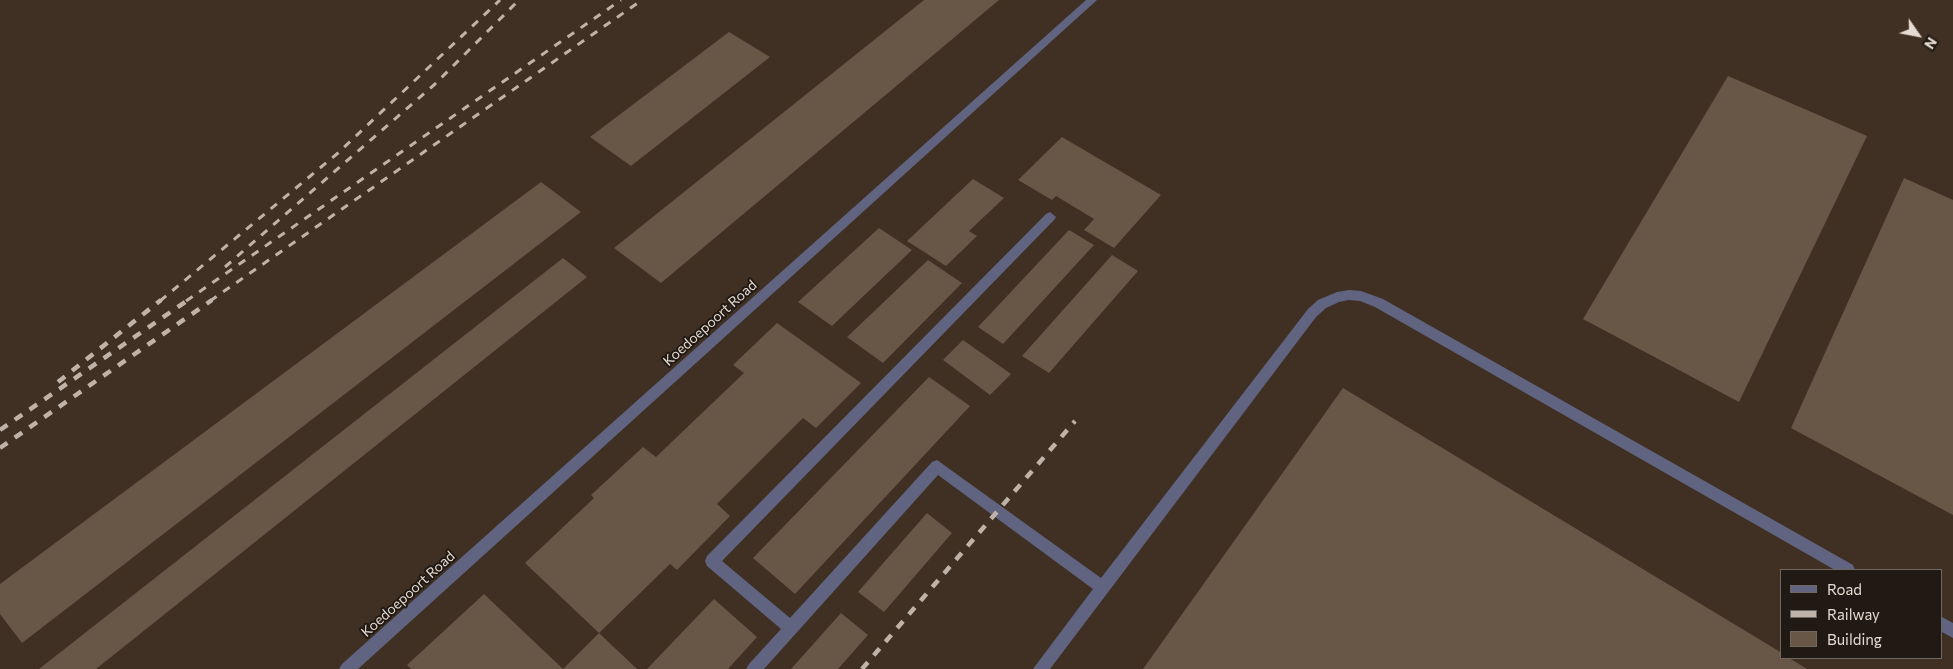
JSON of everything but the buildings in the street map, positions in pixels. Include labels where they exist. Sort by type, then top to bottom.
[{"type":"street","name":"Koedoepoort Road","points":[[347,669],[1092,0]]},
{"type":"street","points":[[791,628],[712,562],[1050,217]]},
{"type":"street","points":[[1041,669],[1312,313],[1322,304],[1336,297],[1349,295],[1361,296],[1380,303],[1846,569]]},
{"type":"street","points":[[754,669],[937,466],[1103,588]]},
{"type":"railway","points":[[160,301],[338,153],[500,0]]},
{"type":"railway","points":[[225,267],[435,84],[519,0]]},
{"type":"railway","points":[[186,301],[621,0]]},
{"type":"railway","points":[[210,301],[642,0]]},
{"type":"railway","points":[[58,382],[161,300]]},
{"type":"railway","points":[[0,430],[188,300]]},
{"type":"railway","points":[[0,448],[212,300]]},
{"type":"railway","points":[[862,669],[1075,421]]}]
